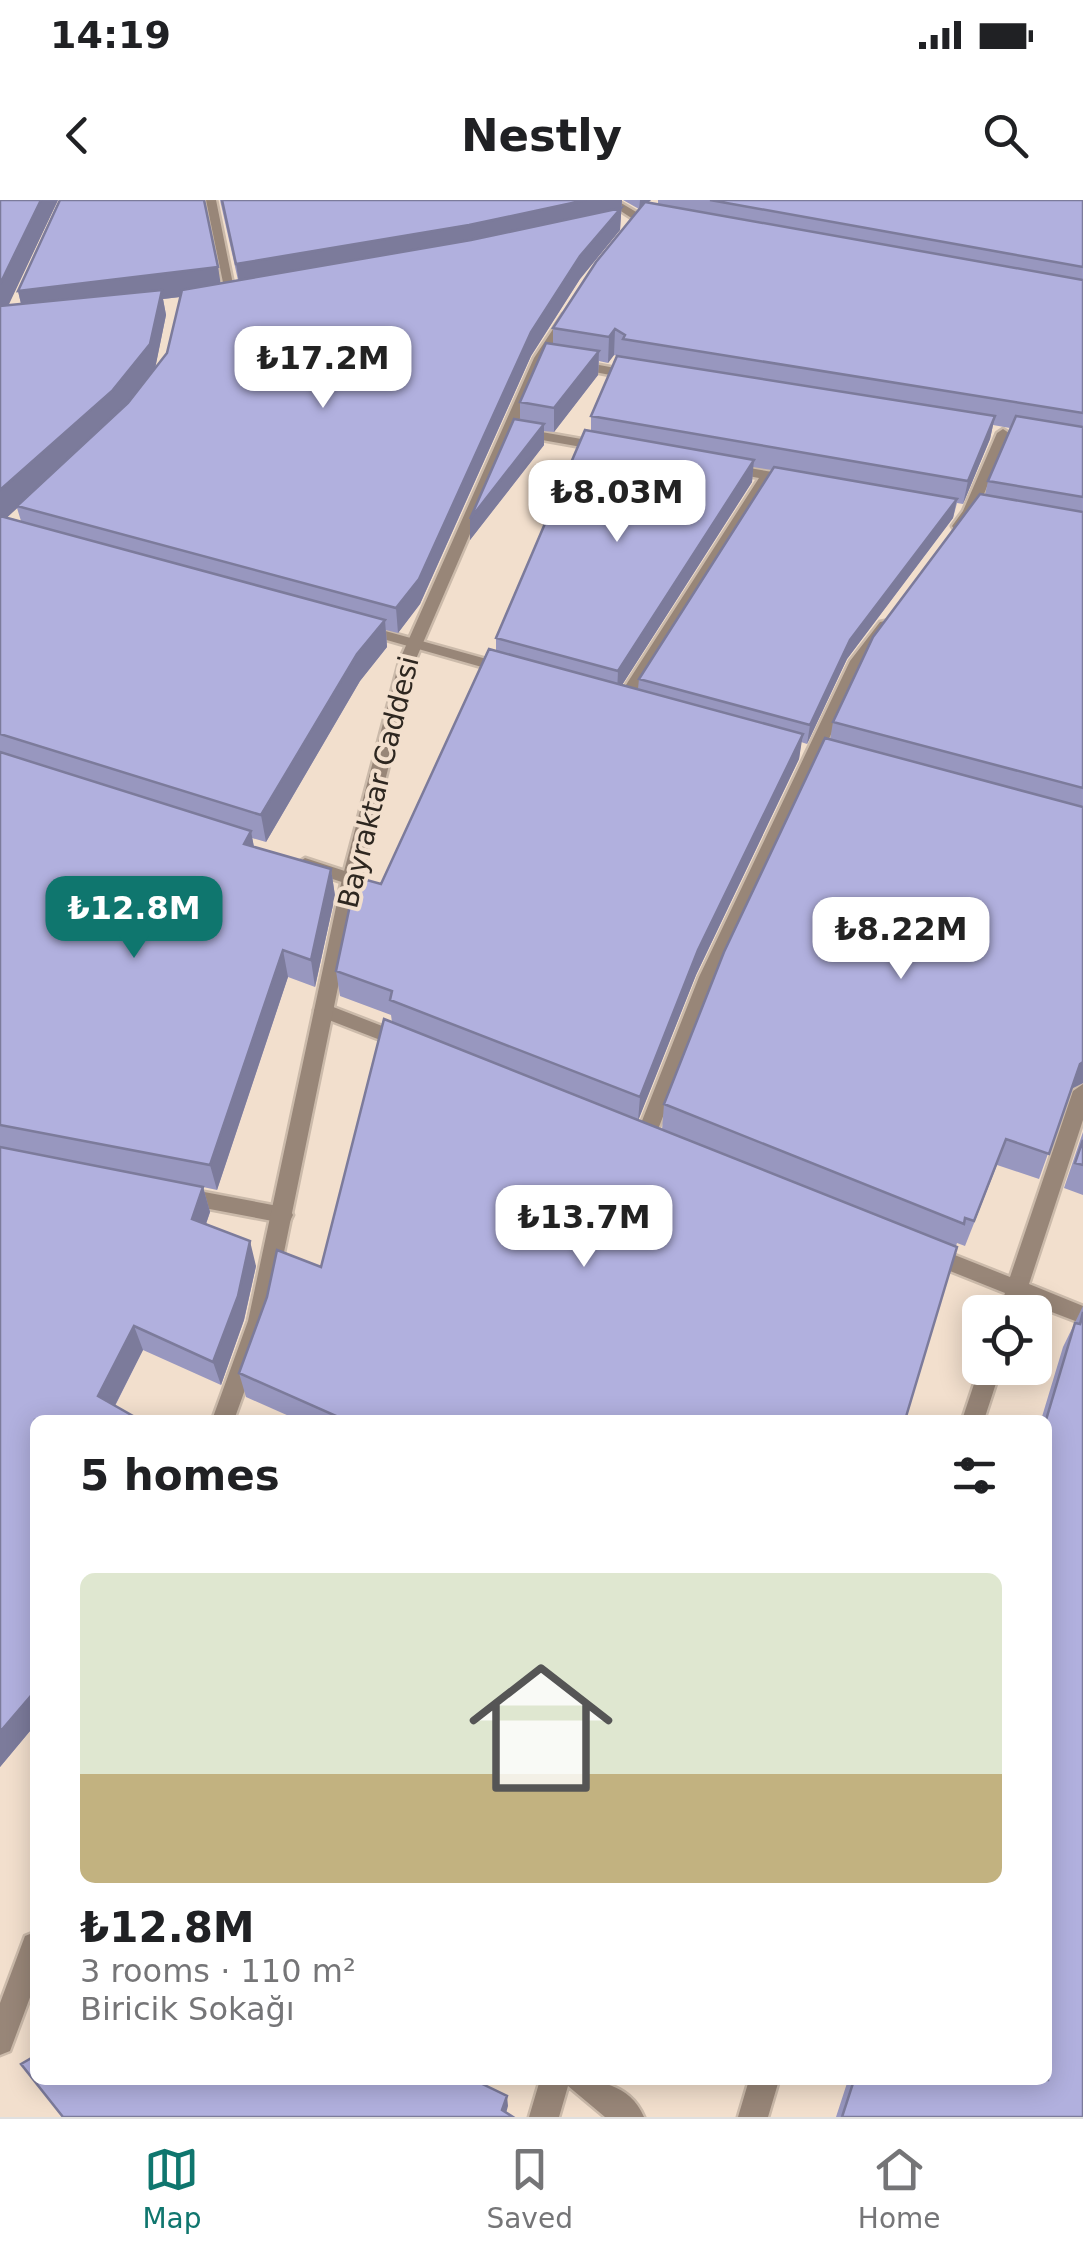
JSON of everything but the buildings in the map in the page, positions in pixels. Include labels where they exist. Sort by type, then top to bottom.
[{"type":"street","points":[[210,200],[232,298]]},
{"type":"street","points":[[608,200],[630,225],[680,226]]},
{"type":"street","points":[[630,225],[664,200]]},
{"type":"street","points":[[214,300],[250,294]]},
{"type":"street","name":"Bayraktar Caddesi","points":[[226,1415],[258,1321],[351,879],[414,643],[540,358],[577,298]]},
{"type":"street","points":[[540,358],[656,379]]},
{"type":"street","points":[[507,430],[618,450]]},
{"type":"street","points":[[948,541],[970,511],[1002,433]]},
{"type":"street","points":[[712,466],[804,482]]},
{"type":"street","points":[[623,702],[767,475]]},
{"type":"street","points":[[681,1150],[637,1132],[803,753],[858,660],[892,616]]},
{"type":"street","points":[[340,623],[528,675]]},
{"type":"street","points":[[604,696],[642,707]]},
{"type":"street","points":[[803,753],[832,761]]},
{"type":"street","points":[[277,856],[351,879]]},
{"type":"street","points":[[323,1010],[431,1052]]},
{"type":"street","points":[[1014,1295],[1083,1091]]},
{"type":"street","points":[[170,1193],[283,1215]]},
{"type":"street","points":[[910,1246],[1083,1315]]},
{"type":"street","points":[[975,1415],[984,1385]]},
{"type":"street","points":[[0,2041],[30,1960]]},
{"type":"street","points":[[544,2117],[554,2085]]},
{"type":"street","points":[[587,2085],[630,2117]]},
{"type":"street","points":[[753,2117],[763,2085]]}]
